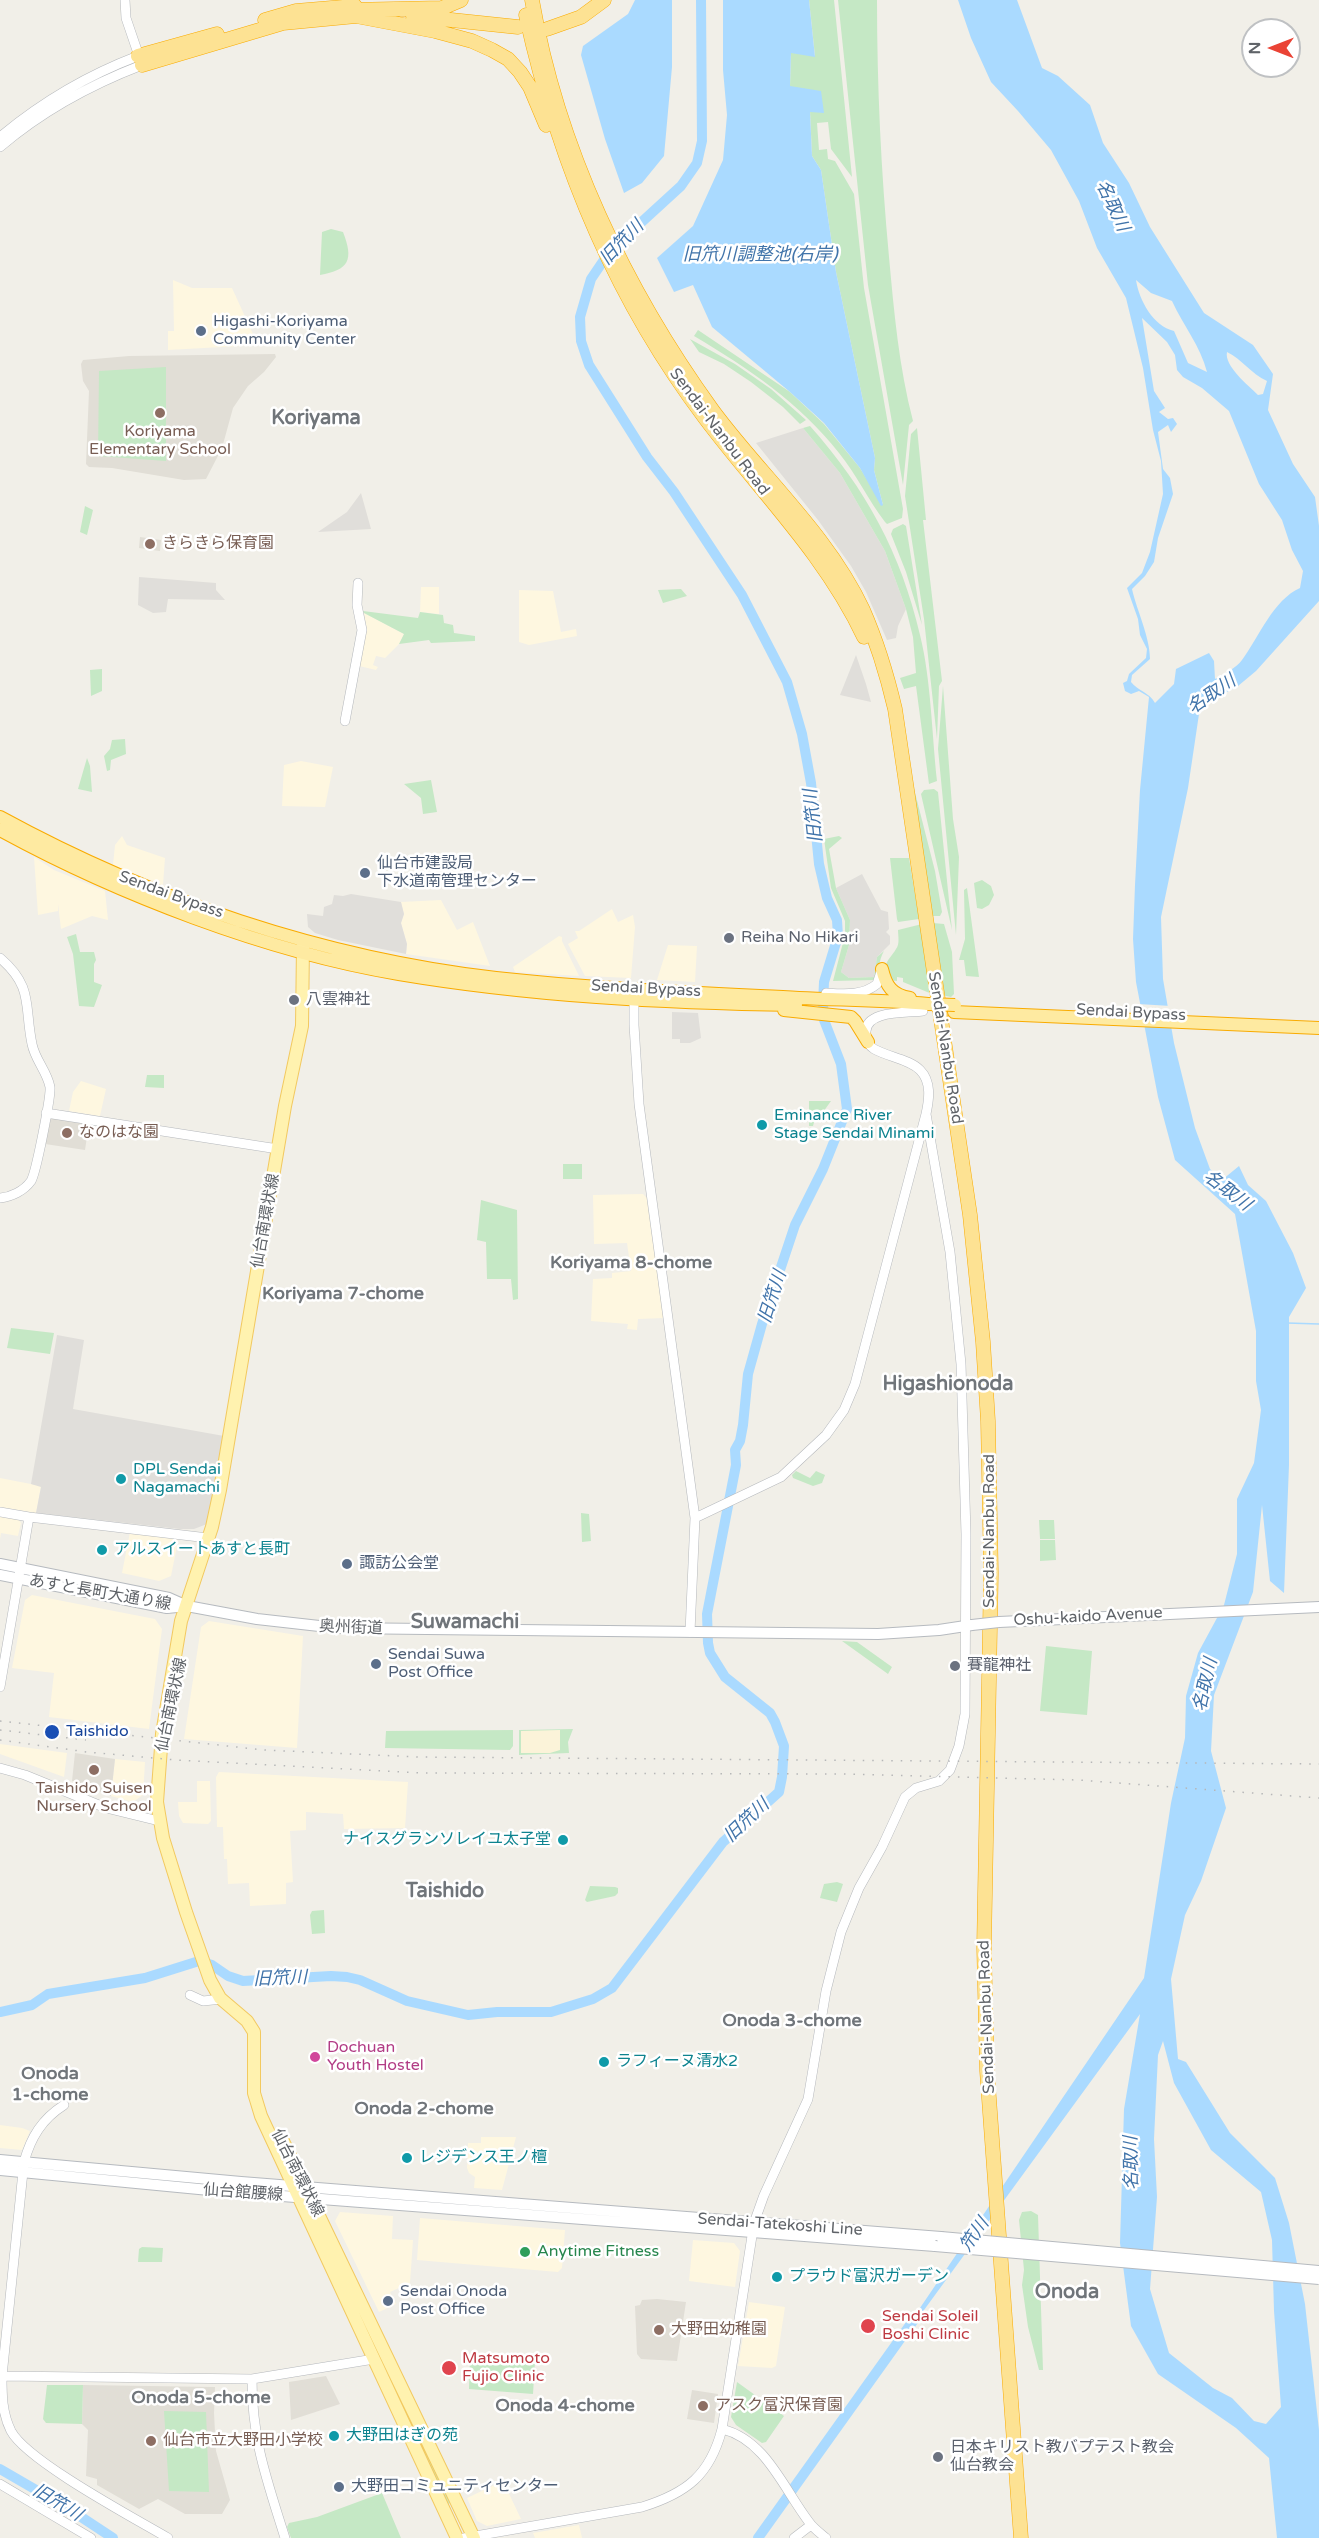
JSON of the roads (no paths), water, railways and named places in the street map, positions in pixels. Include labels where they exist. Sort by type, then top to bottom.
[{"type":"highway","points":[[140,60],[250,30],[359,24],[370,14],[442,8],[461,0]]},
{"type":"highway","name":"Sendai-Nanbu Road","points":[[523,0],[537,65],[552,117],[600,233],[619,267],[697,388],[736,441],[827,553],[862,608],[886,672],[895,709],[970,1215],[983,1342],[988,1421],[992,1573],[984,1947],[987,2071],[1006,2318],[1029,2538]]},
{"type":"highway","name":"Sendai-Nanbu Road","points":[[532,0],[546,63],[600,233]]},
{"type":"highway","points":[[537,0],[574,150]]},
{"type":"highway","points":[[596,0],[547,27],[581,17],[604,0]]},
{"type":"highway","points":[[250,30],[282,9],[294,6],[354,3],[370,14],[472,41],[508,59],[530,87],[576,195],[600,233]]},
{"type":"highway","points":[[370,14],[408,16],[518,30]]},
{"type":"highway","name":"Sendai Bypass","points":[[0,817],[129,881],[235,919],[369,955],[454,972],[634,994],[757,1005],[797,1002],[840,1003],[1319,1022]]},
{"type":"highway","name":"Sendai Bypass","points":[[0,830],[118,887],[204,921],[302,952],[386,972],[551,994],[731,993],[797,1002]]},
{"type":"highway","points":[[882,969],[887,985],[894,993],[918,999],[926,1007]]},
{"type":"highway","points":[[840,1003],[868,1042]]},
{"type":"highway","name":"Sendai Bypass","points":[[960,1008],[1319,1029]]},
{"type":"highway","name":"Sendai-Nanbu Road","points":[[1006,2318],[1021,2538]]},
{"type":"main road","name":"仙台南環状線","points":[[303,938],[302,1026],[278,1149],[220,1490],[208,1538],[181,1621],[162,1734],[157,1802],[159,1821],[200,1956],[210,1980],[222,1999],[247,2020],[254,2032],[257,2103],[276,2128],[374,2359],[458,2538]]},
{"type":"main road","name":"あすと長町大通り線","points":[[0,1564],[19,1573],[167,1608],[187,1606]]},
{"type":"main road","name":"あすと長町大通り線","points":[[0,1575],[19,1573]]},
{"type":"main road","name":"奥州街道","points":[[187,1606],[286,1624],[337,1628],[713,1632]]},
{"type":"main road","name":"Oshu-kaido Avenue","points":[[713,1632],[878,1634],[1017,1620],[1319,1607]]},
{"type":"main road","name":"仙台館腰線","points":[[0,2160],[23,2167],[302,2192]]},
{"type":"main road","name":"仙台館腰線","points":[[0,2170],[23,2167]]},
{"type":"main road","name":"仙台南環状線","points":[[302,2192],[471,2538]]},
{"type":"main road","name":"Sendai-Tatekoshi Line","points":[[302,2192],[1319,2271]]},
{"type":"main road","name":"Sendai-Tatekoshi Line","points":[[938,2242],[1319,2279]]},
{"type":"street","points":[[125,0],[126,18],[140,60]]},
{"type":"street","points":[[0,137],[66,89],[94,74],[140,60]]},
{"type":"street","points":[[0,147],[29,123],[72,96],[140,60]]},
{"type":"street","points":[[345,721],[362,630],[357,605],[358,583]]},
{"type":"street","points":[[0,958],[13,968],[27,999],[32,1045],[50,1089],[33,1177],[19,1192],[0,1198]]},
{"type":"street","points":[[797,1002],[840,1003],[856,993],[873,988],[877,984],[882,969]]},
{"type":"street","points":[[634,994],[639,1104],[695,1518],[693,1632]]},
{"type":"street","points":[[695,1518],[718,1505],[769,1484],[792,1468],[826,1435],[847,1406],[863,1354],[926,1114],[928,1086],[920,1069],[873,1049],[868,1042],[866,1025],[877,1016],[926,1007]]},
{"type":"street","points":[[46,1113],[278,1149]]},
{"type":"street","points":[[471,2538],[642,2507],[672,2496],[689,2485],[705,2469],[716,2450],[722,2429],[753,2227],[764,2195],[808,2099],[833,1958],[848,1915],[905,1797],[916,1788],[939,1782],[950,1770],[956,1758],[965,1714],[969,1626],[961,1364],[950,1252],[926,1114]]},
{"type":"street","points":[[0,1512],[208,1538]]},
{"type":"street","points":[[0,1687],[29,1517]]},
{"type":"street","points":[[0,1768],[25,1775],[106,1808],[159,1821]]},
{"type":"street","points":[[190,1995],[203,2001],[222,1999]]},
{"type":"street","points":[[64,2105],[49,2116],[35,2131],[23,2167],[2,2376],[5,2415],[12,2433],[20,2444],[168,2538]]},
{"type":"street","points":[[2,2376],[252,2379],[374,2359]]},
{"type":"street","points":[[252,2379],[258,2448],[285,2538]]},
{"type":"street","points":[[722,2429],[739,2434],[756,2446],[811,2525],[825,2538]]},
{"type":"street","points":[[0,2484],[92,2538]]},
{"type":"street","points":[[794,2538],[811,2525]]},
{"type":"water","points":[[635,0],[672,0],[672,67],[664,156],[642,183],[624,193],[605,139],[581,55],[583,46],[628,14]]},
{"type":"water","name":"旧笊川調整池(右岸)","points":[[723,0],[809,0],[815,57],[791,53],[790,86],[821,91],[824,113],[810,112],[812,156],[821,170],[836,272],[875,458],[874,470],[883,505],[881,506],[860,468],[824,423],[712,327],[693,285],[674,292],[657,258],[693,226],[723,160],[727,115],[723,70]]},
{"type":"water","name":"名取川","points":[[958,0],[1017,0],[1042,68],[1058,76],[1090,105],[1103,143],[1129,183],[1150,227],[1204,313],[1253,345],[1273,374],[1268,410],[1293,464],[1315,497],[1319,526],[1319,601],[1256,671],[1238,686],[1212,700],[1199,714],[1188,788],[1161,917],[1163,979],[1174,1043],[1195,1128],[1210,1169],[1222,1180],[1239,1166],[1248,1185],[1266,1201],[1293,1253],[1306,1288],[1289,1317],[1289,1465],[1284,1593],[1270,1581],[1262,1505],[1253,1592],[1214,1695],[1211,1751],[1226,1808],[1201,1881],[1185,1915],[1171,1979],[1178,2059],[1186,2062],[1230,2133],[1275,2178],[1289,2223],[1305,2304],[1319,2430],[1319,2538],[1277,2538],[1269,2458],[1236,2428],[1158,2374],[1131,2326],[1120,2243],[1124,2109],[1140,2014],[908,2332],[905,2330],[1144,1978],[1171,1803],[1185,1738],[1186,1696],[1198,1653],[1224,1605],[1237,1554],[1237,1499],[1254,1463],[1261,1410],[1256,1381],[1256,1331],[1235,1214],[1175,1160],[1158,1097],[1136,982],[1133,939],[1135,885],[1140,790],[1149,697],[1139,691],[1131,694],[1125,691],[1123,683],[1146,658],[1147,649],[1140,635],[1138,619],[1127,588],[1142,573],[1150,552],[1163,494],[1161,461],[1153,430],[1143,368],[1126,298],[1097,248],[1079,201],[1051,150],[991,82],[971,38]],"holes":[[[1136,280],[1151,293],[1172,301],[1196,345],[1207,372],[1188,363],[1174,331],[1160,324],[1148,311]],[[1142,318],[1167,342],[1175,355],[1177,370],[1183,377],[1202,388],[1229,411],[1259,484],[1282,520],[1292,550],[1303,571],[1300,588],[1290,594],[1274,610],[1237,666],[1215,679],[1214,661],[1209,653],[1176,669],[1174,684],[1155,703],[1150,696],[1131,682],[1132,675],[1150,659],[1146,633],[1132,589],[1145,576],[1154,562],[1158,538],[1173,494],[1170,478],[1163,469],[1158,432],[1168,425],[1171,432],[1177,424],[1173,418],[1168,419],[1159,412],[1165,408],[1154,391]],[[1227,352],[1267,381],[1263,394],[1258,395],[1243,381],[1227,357]],[[1163,2041],[1174,2083],[1211,2150],[1261,2192],[1272,2240],[1274,2311],[1281,2407],[1266,2424],[1254,2421],[1232,2398],[1213,2388],[1169,2353],[1150,2289],[1157,2197],[1154,2139],[1158,2055]]]},
{"type":"waterway","name":"旧笊川","points":[[0,2012],[32,2005],[48,1994],[145,1978],[199,1961],[243,1981],[347,1977],[360,1980],[407,2001],[468,2015],[497,2012],[551,2012],[593,1999],[612,1988],[723,1842],[779,1792],[784,1746],[775,1722],[770,1713],[725,1677],[710,1653],[707,1614],[736,1465],[735,1450],[740,1441],[743,1425],[748,1374],[795,1225],[823,1169],[847,1109],[841,1064],[824,1020],[823,1004],[824,982],[838,936],[837,920],[827,898],[819,864],[811,783],[802,734],[787,682],[742,595],[674,492],[647,457],[589,365],[581,341],[580,317],[591,279],[610,251],[681,186],[697,163],[702,141],[701,0]]},
{"type":"waterway","points":[[1287,1323],[1319,1324]]},
{"type":"waterway","name":"笊川","points":[[758,2538],[913,2321]]},
{"type":"waterway","name":"旧笊川","points":[[0,2469],[69,2509],[113,2538]]},
{"type":"railway","points":[[0,1721],[264,1750],[419,1757],[1319,1764]]},
{"type":"railway","points":[[0,1730],[86,1740]]},
{"type":"railway","points":[[0,1740],[87,1752],[176,1760],[421,1773],[843,1774],[1078,1780],[1319,1798]]},
{"type":"place","name":"Higashi-Koriyama Community Center","points":[[201,331]]},
{"type":"place","name":"Koriyama Elementary School","points":[[160,413]]},
{"type":"place","name":"きらきら保育園","points":[[150,544]]},
{"type":"place","name":"仙台市建設局 下水道南管理センター","points":[[365,873]]},
{"type":"place","name":"Reiha No Hikari","points":[[729,938]]},
{"type":"place","name":"八雲神社","points":[[294,1000]]},
{"type":"place","name":"Eminance River Stage Sendai Minami","points":[[762,1125]]},
{"type":"place","name":"なのはな園","points":[[67,1133]]},
{"type":"place","name":"DPL Sendai Nagamachi","points":[[121,1479]]},
{"type":"place","name":"アルスイートあすと長町","points":[[102,1550]]},
{"type":"place","name":"諏訪公会堂","points":[[347,1564]]},
{"type":"place","name":"Sendai Suwa Post Office","points":[[376,1664]]},
{"type":"place","name":"賽龍神社","points":[[955,1666]]},
{"type":"place","name":"Taishido","points":[[52,1732]]},
{"type":"place","name":"Taishido Suisen Nursery School","points":[[94,1770]]},
{"type":"place","name":"ナイスグランソレイユ太子堂","points":[[563,1840]]},
{"type":"place","name":"Dochuan Youth Hostel","points":[[315,2057]]},
{"type":"place","name":"ラフィーヌ清水2","points":[[604,2062]]},
{"type":"place","name":"レジデンス王ノ檀","points":[[407,2158]]},
{"type":"place","name":"Anytime Fitness","points":[[525,2252]]},
{"type":"place","name":"プラウド富沢ガーデン","points":[[777,2277]]},
{"type":"place","name":"Sendai Onoda Post Office","points":[[388,2301]]},
{"type":"place","name":"Sendai Soleil Boshi Clinic","points":[[868,2326]]},
{"type":"place","name":"大野田幼稚園","points":[[659,2330]]},
{"type":"place","name":"Matsumoto Fujio Clinic","points":[[449,2368]]},
{"type":"place","name":"アスク富沢保育園","points":[[703,2406]]},
{"type":"place","name":"大野田はぎの苑","points":[[334,2436]]},
{"type":"place","name":"仙台市立大野田小学校","points":[[151,2441]]},
{"type":"place","name":"日本キリスト教バプテスト教会 仙台教会","points":[[938,2457]]},
{"type":"place","name":"大野田コミュニティセンター","points":[[339,2487]]},
{"type":"district","name":"Koriyama","points":[[316,419]]},
{"type":"district","name":"Koriyama 8-chome","points":[[631,1263]]},
{"type":"district","name":"Koriyama 7-chome","points":[[343,1294]]},
{"type":"district","name":"Higashionoda","points":[[948,1385]]},
{"type":"district","name":"Suwamachi","points":[[465,1623]]},
{"type":"district","name":"Taishido","points":[[445,1892]]},
{"type":"district","name":"Onoda 3-chome","points":[[792,2021]]},
{"type":"district","name":"Onoda 1-chome","points":[[50,2084]]},
{"type":"district","name":"Onoda 2-chome","points":[[424,2109]]},
{"type":"district","name":"Onoda","points":[[1067,2293]]},
{"type":"district","name":"Onoda 5-chome","points":[[201,2398]]},
{"type":"district","name":"Onoda 4-chome","points":[[565,2406]]}]
